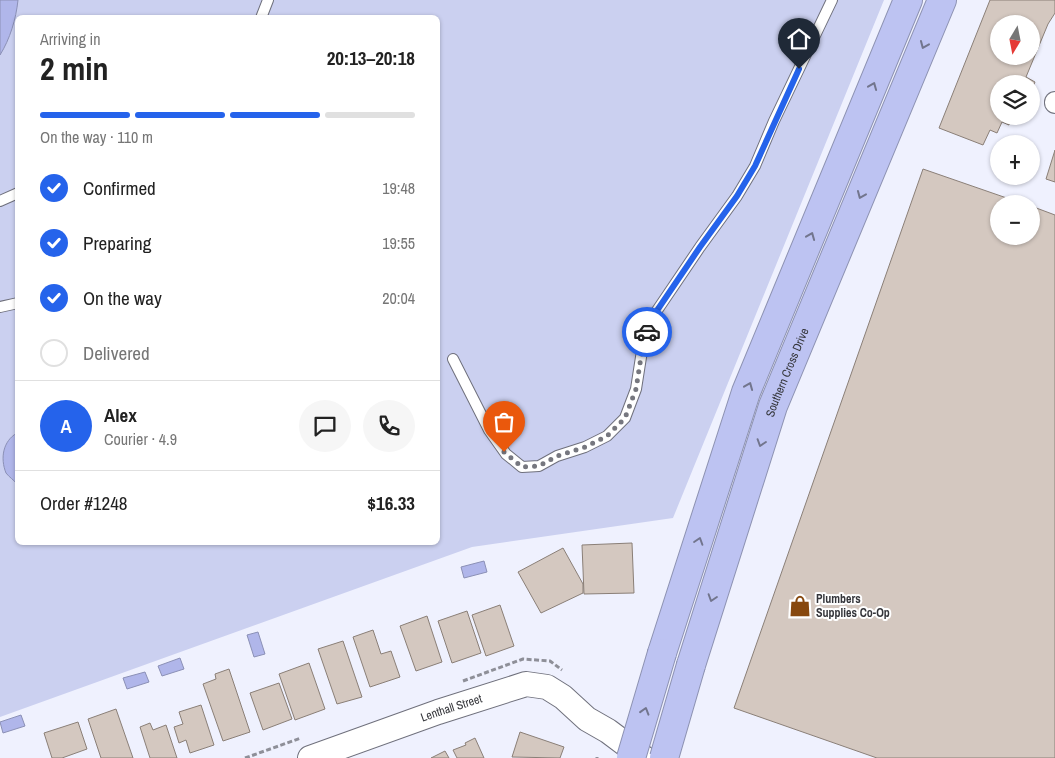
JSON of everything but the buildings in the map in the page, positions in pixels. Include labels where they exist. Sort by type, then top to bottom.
[{"type":"highway","points":[[631,758],[662,653],[746,392],[908,0]]},
{"type":"highway","name":"Southern Cross Drive","points":[[664,758],[691,665],[773,406],[942,0]]},
{"type":"street","name":"Lenthall Street","points":[[310,758],[438,712],[526,684],[547,686],[644,758]]},
{"type":"street","name":"Lenthall Street","points":[[588,718],[595,735],[619,758]]},
{"type":"lane","points":[[261,15],[268,0]]},
{"type":"lane","points":[[453,360],[488,430],[506,454],[522,467],[539,466],[557,456],[585,447],[607,436],[625,418],[636,389],[644,338],[656,312],[737,196],[755,166],[832,0]]},
{"type":"lane","points":[[0,201],[15,194]]},
{"type":"lane","points":[[0,307],[15,303]]},
{"type":"shaded area","points":[[0,0],[884,0],[673,518],[472,547],[0,717]]},
{"type":"shaded area","points":[[0,0],[18,0],[12,29],[0,55]]},
{"type":"shaded area","points":[[15,434],[15,482],[6,473],[3,462],[4,450]]},
{"type":"shaded area","points":[[484,561],[487,572],[464,578],[461,567]]},
{"type":"shaded area","points":[[258,632],[265,654],[254,657],[247,635]]},
{"type":"shaded area","points":[[180,658],[184,669],[162,676],[158,666]]},
{"type":"shaded area","points":[[145,672],[149,682],[127,689],[123,678]]},
{"type":"shaded area","points":[[21,715],[25,726],[3,733],[0,722]]},
{"type":"way so far","points":[[504,452],[522,467],[539,466],[557,456],[585,447],[607,436],[625,418],[636,389],[644,338],[647,332]]},
{"type":"place","name":"Plumbers Supplies Co-Op","points":[[800,606]]},
{"type":"route","points":[[647,332],[656,312],[737,196],[755,166],[799,69]]}]
